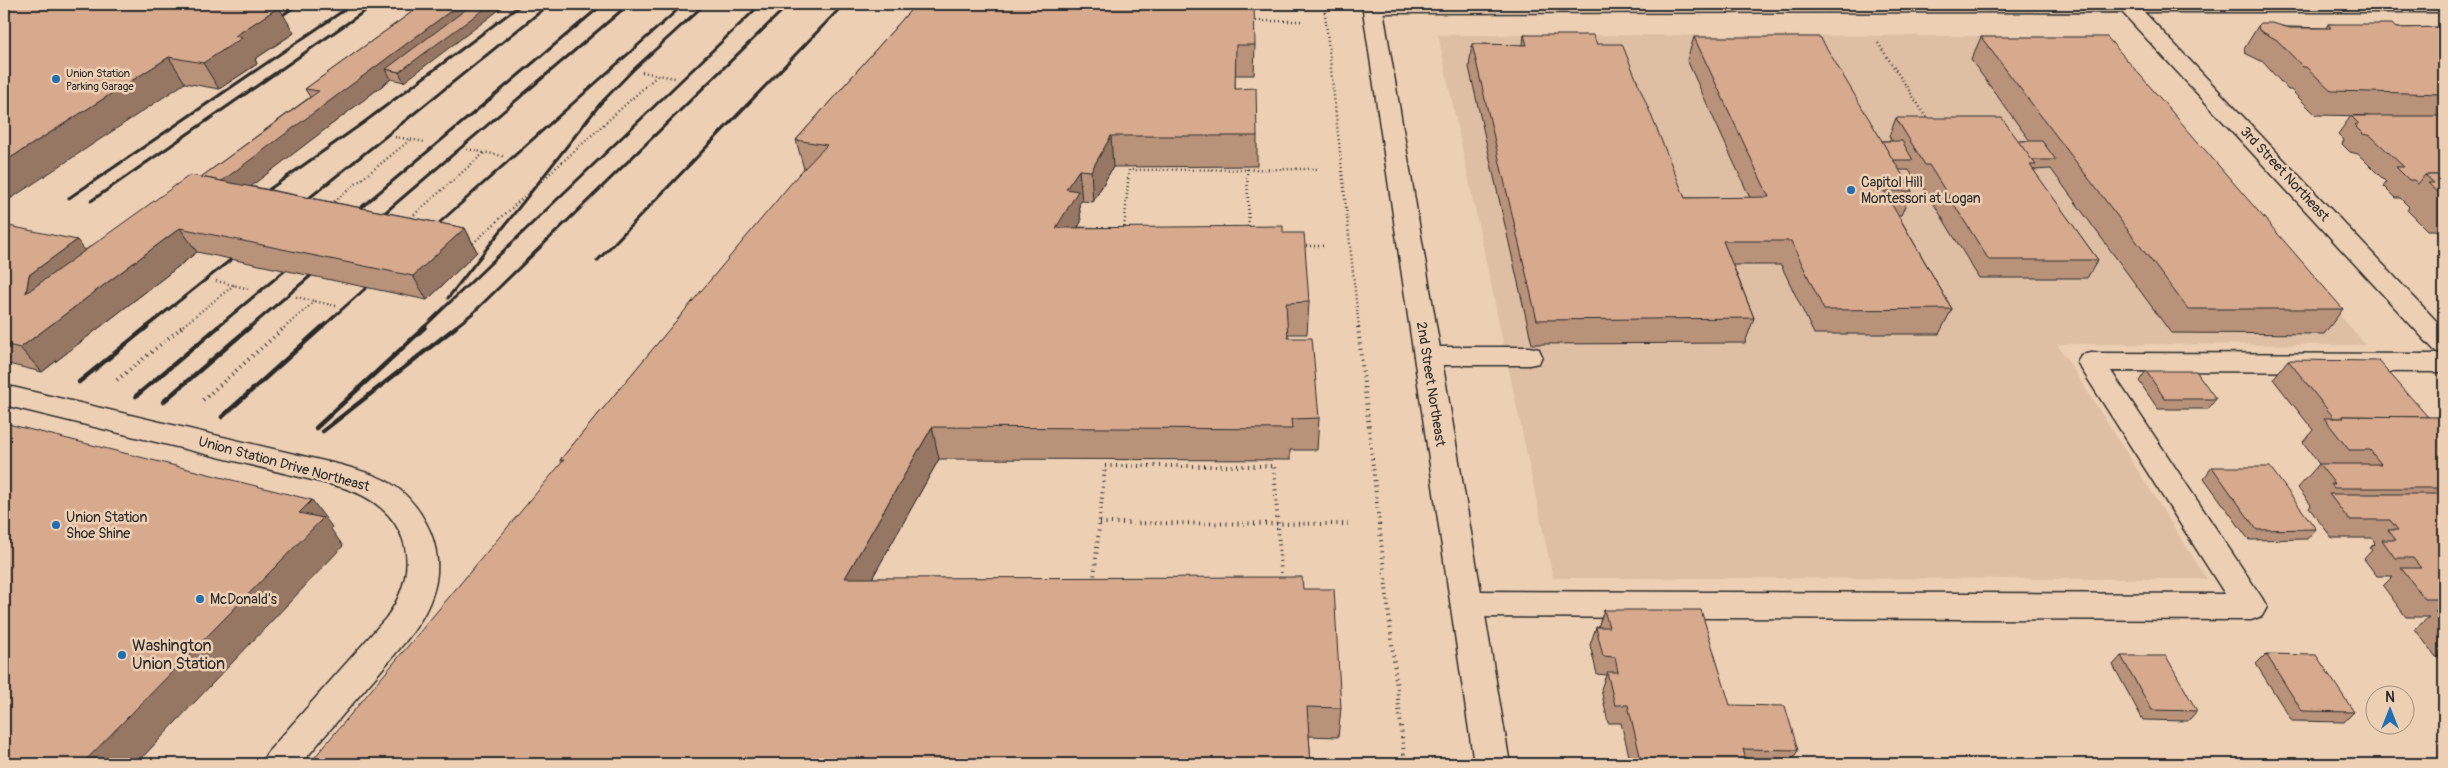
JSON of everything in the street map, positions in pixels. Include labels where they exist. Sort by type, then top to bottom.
[{"type":"street","points":[[1372,5],[2126,4],[2444,6]]},
{"type":"street","name":"3rd Street Northeast","points":[[2126,4],[2444,345]]},
{"type":"street","name":"2nd Street Northeast","points":[[1372,5],[1492,764]]},
{"type":"street","points":[[1427,356],[1528,356]]},
{"type":"street","points":[[1467,604],[2250,607],[2091,362],[2444,363]]},
{"type":"street","name":"Union Station Drive Northeast","points":[[4,395],[341,476],[373,487],[389,496],[401,508],[414,530],[420,556],[420,579],[417,594],[410,610],[391,635],[279,764]]},
{"type":"path","points":[[1324,4],[1405,764]]},
{"type":"path","points":[[1251,21],[1304,21]]},
{"type":"path","points":[[1874,37],[1933,128]]},
{"type":"path","points":[[642,72],[675,78]]},
{"type":"path","points":[[465,250],[658,74]]},
{"type":"path","points":[[395,137],[426,142]]},
{"type":"path","points":[[328,207],[410,140]]},
{"type":"path","points":[[467,149],[503,156]]},
{"type":"path","points":[[404,223],[484,152]]},
{"type":"path","points":[[1246,169],[1249,236]]},
{"type":"path","points":[[1124,236],[1129,170],[1317,169]]},
{"type":"path","points":[[1296,246],[1324,246]]},
{"type":"path","points":[[216,281],[250,289]]},
{"type":"path","points":[[114,382],[234,285]]},
{"type":"path","points":[[296,297],[336,306]]},
{"type":"path","points":[[199,404],[315,301]]},
{"type":"path","points":[[1105,466],[1274,466],[1282,590],[1093,588],[1100,523],[1105,466]]},
{"type":"path","points":[[1100,523],[1348,524]]},
{"type":"shaded area","name":"Capitol Hill Montessori at Logan","points":[[1438,35],[2096,36],[2366,345],[2057,344],[2207,579],[1553,578]]},
{"type":"building","name":"Union Station Parking Garage","points":[[4,4],[264,4],[279,7],[235,36],[242,38],[203,63],[169,57],[4,162]]},
{"type":"building","points":[[423,4],[460,4],[222,181],[201,177],[319,91],[305,89]]},
{"type":"building","points":[[473,4],[491,4],[399,72],[386,69]]},
{"type":"building","points":[[916,4],[1189,4],[1187,6],[1254,6],[1255,45],[1236,45],[1235,89],[1256,88],[1257,136],[1111,136],[1091,171],[1079,170],[1066,189],[1078,191],[1056,228],[1283,226],[1283,233],[1304,233],[1309,302],[1286,303],[1288,338],[1312,338],[1319,418],[1291,419],[1292,429],[932,427],[845,578],[1302,577],[1303,589],[1334,589],[1341,708],[1307,707],[1311,764],[309,764],[564,460],[560,460],[798,175],[827,145],[796,140]]},
{"type":"building","points":[[2261,23],[2272,23],[2290,28],[2331,28],[2328,24],[2392,24],[2396,28],[2444,27],[2444,94],[2332,91],[2306,67],[2303,67],[2277,40],[2259,30],[2258,26]]},
{"type":"building","points":[[1524,35],[1593,35],[1597,44],[1622,44],[1685,198],[1769,197],[1694,37],[1820,37],[1912,191],[1884,191],[1952,309],[1824,310],[1791,241],[1723,241],[1754,318],[1537,320],[1472,44],[1527,45]]},
{"type":"building","points":[[1981,37],[2107,37],[2343,309],[2188,309]]},
{"type":"building","points":[[2351,116],[2444,116],[2444,175],[2425,175],[2418,184],[2414,180],[2409,180],[2396,167],[2404,167],[2371,136],[2363,134],[2355,126],[2359,124]]},
{"type":"building","points":[[1896,118],[2002,118],[2036,165],[2030,165],[2098,260],[1989,260],[1929,165],[1925,165]]},
{"type":"building","points":[[1882,141],[1902,141],[1913,160],[1893,160]]},
{"type":"building","points":[[2018,141],[2042,141],[2056,160],[2032,160]]},
{"type":"building","points":[[190,175],[465,228],[413,276],[180,228],[20,348],[4,344],[4,225],[77,240],[29,275],[26,293]]},
{"type":"building","points":[[2425,175],[2444,175],[2444,198],[2428,183],[2434,183]]},
{"type":"building","points":[[2288,360],[2379,361],[2428,417],[2342,416],[2334,418]]},
{"type":"building","points":[[2146,371],[2196,371],[2216,399],[2165,399]]},
{"type":"building","points":[[2342,416],[2439,417],[2444,423],[2444,488],[2334,488],[2331,484],[2335,484],[2319,464],[2381,464],[2370,450],[2349,450],[2324,418],[2344,418]]},
{"type":"building","name":"Washington Union Station","points":[[4,423],[312,500],[299,513],[323,518],[82,764],[4,764]]},
{"type":"building","points":[[2212,467],[2270,467],[2316,529],[2257,530]]},
{"type":"building","points":[[2329,494],[2444,494],[2444,599],[2425,599],[2401,568],[2421,568],[2413,558],[2395,558],[2382,540],[2396,540],[2388,530],[2398,530],[2390,520],[2349,520]]},
{"type":"building","points":[[1604,610],[1701,610],[1730,705],[1785,706],[1798,750],[1743,749],[1747,764],[1642,764],[1628,705],[1615,705],[1607,672],[1618,672],[1615,657],[1603,656],[1596,627],[1609,627]]},
{"type":"building","points":[[2435,611],[2444,611],[2444,624]]},
{"type":"building","points":[[2266,654],[2316,655],[2354,712],[2302,711]]},
{"type":"building","points":[[2121,656],[2166,656],[2197,711],[2152,710]]},
{"type":"railway","points":[[281,16],[299,4]]},
{"type":"railway","points":[[69,198],[353,4]]},
{"type":"railway","points":[[91,201],[375,4]]},
{"type":"railway","points":[[257,198],[363,123],[522,4]]},
{"type":"railway","points":[[298,207],[550,4]]},
{"type":"railway","points":[[351,216],[603,4]]},
{"type":"railway","points":[[374,222],[629,4]]},
{"type":"railway","points":[[429,232],[684,4]]},
{"type":"railway","points":[[448,298],[600,104],[633,70],[705,4]]},
{"type":"railway","points":[[423,328],[761,4]]},
{"type":"railway","points":[[454,328],[473,313],[789,4]]},
{"type":"railway","points":[[597,261],[844,4]]},
{"type":"railway","points":[[145,328],[243,250]]},
{"type":"railway","points":[[216,328],[295,262]]},
{"type":"railway","points":[[249,328],[321,267]]},
{"type":"railway","points":[[321,328],[376,279]]},
{"type":"railway","points":[[79,382],[147,327]]},
{"type":"railway","points":[[136,396],[218,327]]},
{"type":"railway","points":[[163,402],[250,327]]},
{"type":"railway","points":[[222,417],[322,327]]},
{"type":"railway","points":[[316,428],[425,327]]},
{"type":"railway","points":[[323,431],[456,327]]},
{"type":"place","name":"Union Station Parking Garage","points":[[56,79]]},
{"type":"place","name":"Capitol Hill Montessori at Logan","points":[[1851,190]]},
{"type":"place","name":"Union Station Shoe Shine","points":[[56,525]]},
{"type":"place","name":"McDonald's","points":[[200,599]]},
{"type":"place","name":"Washington Union Station","points":[[122,655]]}]
